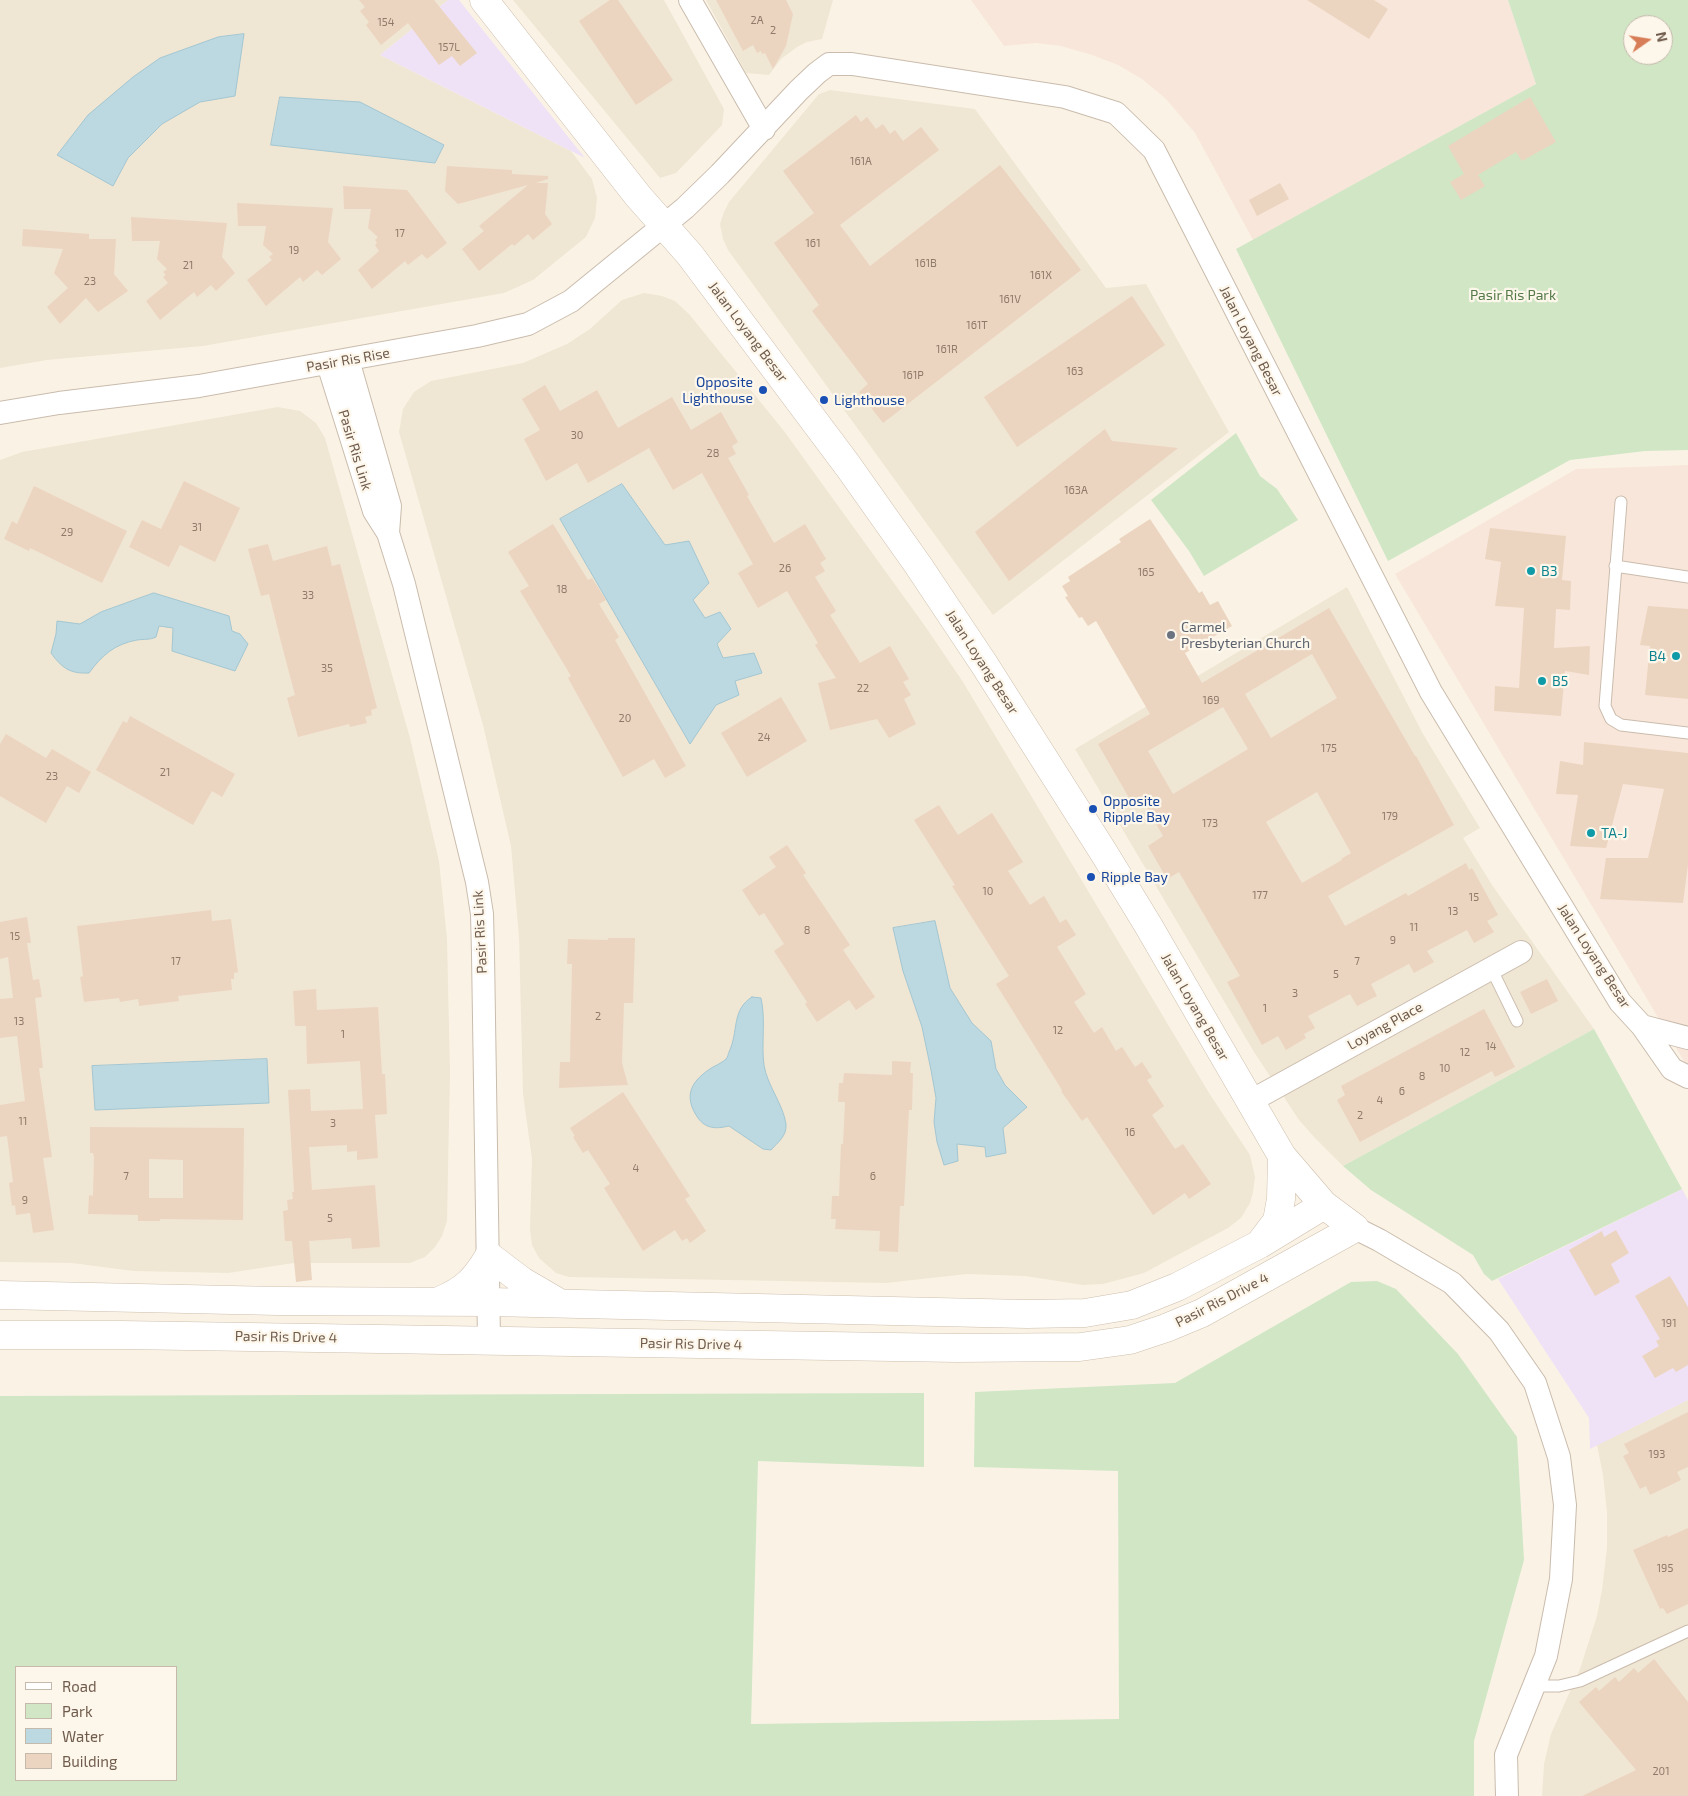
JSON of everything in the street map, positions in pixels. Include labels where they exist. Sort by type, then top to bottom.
[{"type":"street","name":"Jalan Loyang Besar","points":[[484,0],[638,196],[690,255],[848,466],[918,565],[984,664],[1148,925],[1282,1156],[1324,1205],[1355,1228],[1452,1283],[1499,1331],[1535,1382],[1559,1457],[1565,1505],[1561,1579],[1546,1656],[1506,1754],[1507,1796]]},
{"type":"street","points":[[690,0],[764,129]]},
{"type":"street","name":"Jalan Loyang Besar","points":[[664,226],[720,174],[799,90],[829,64],[852,64],[1065,97],[1116,113],[1154,150],[1431,692],[1620,1002],[1642,1026],[1672,1069],[1688,1077]]},
{"type":"street","name":"Pasir Ris Rise","points":[[0,413],[59,403],[200,386],[477,336],[528,324],[571,301],[664,226]]},
{"type":"street","name":"Pasir Ris Link","points":[[338,362],[390,506],[388,533],[404,584],[426,670],[477,882],[482,914],[489,1341]]},
{"type":"street","name":"Loyang Place","points":[[1250,1102],[1521,952]]},
{"type":"street","points":[[1642,1026],[1688,1038]]},
{"type":"street","points":[[1260,1244],[1276,1221],[1281,1199],[1282,1156]]},
{"type":"street","points":[[0,1295],[278,1301],[439,1301],[1017,1314],[1085,1313],[1132,1305],[1177,1287],[1260,1244],[1324,1205]]},
{"type":"street","name":"Pasir Ris Drive 4","points":[[0,1335],[112,1335],[957,1348],[1080,1347],[1130,1340],[1166,1328],[1193,1316],[1355,1228]]},
{"type":"street","points":[[439,1301],[457,1293],[472,1280],[489,1256],[560,1304]]},
{"type":"lane","points":[[1621,502],[1605,706],[1611,719],[1620,725],[1688,733]]},
{"type":"lane","points":[[1616,566],[1688,577]]},
{"type":"lane","points":[[1491,968],[1517,1021]]},
{"type":"lane","points":[[1533,1686],[1560,1686],[1580,1682],[1688,1631]]},
{"type":"shaded area","points":[[0,0],[448,0],[380,55],[571,151],[592,179],[597,198],[595,218],[586,237],[533,280],[504,293],[203,346],[47,360],[0,368]]},
{"type":"shaded area","points":[[448,0],[459,0],[585,158],[380,55]]},
{"type":"shaded area","points":[[513,0],[664,0],[724,109],[722,125],[676,173],[660,178]]},
{"type":"shaded area","points":[[706,0],[833,0],[822,39],[807,42],[797,47],[781,59],[769,75],[746,73]]},
{"type":"shaded area","points":[[971,0],[1508,0],[1536,84],[1253,240],[1195,133],[1166,99],[1142,79],[1118,65],[1092,55],[1061,46],[1036,43],[1004,46]]},
{"type":"shaded area","points":[[830,90],[975,109],[1106,288],[1146,284],[1229,432],[993,615],[728,250],[723,239],[720,224],[729,202],[819,94]]},
{"type":"shaded area","name":"Ripple Bay","points":[[644,293],[662,296],[675,301],[689,314],[784,431],[925,626],[963,682],[1209,1093],[1250,1155],[1255,1177],[1250,1203],[1241,1218],[1228,1228],[1144,1273],[1103,1284],[1083,1285],[1025,1276],[967,1274],[886,1283],[569,1277],[556,1273],[539,1258],[532,1245],[530,1229],[532,1159],[523,1094],[519,937],[511,846],[483,725],[399,432],[403,409],[414,392],[431,381],[523,363],[567,344],[590,329],[622,300]]},
{"type":"shaded area","points":[[278,407],[300,411],[316,423],[325,438],[410,738],[439,861],[447,938],[450,1072],[447,1221],[442,1236],[435,1247],[425,1257],[410,1263],[294,1263],[228,1273],[133,1271],[72,1263],[0,1262],[0,460],[22,452]]},
{"type":"shaded area","points":[[1688,465],[1688,1068],[1395,574],[1576,469]]},
{"type":"shaded area","points":[[1347,587],[1423,734],[1480,828],[1463,838],[1492,885],[1594,1029],[1343,1166],[1299,1120],[1254,1052],[1075,749]]},
{"type":"shaded area","points":[[1682,1189],[1688,1200],[1688,1400],[1590,1449],[1589,1418],[1498,1279]]},
{"type":"shaded area","points":[[1688,1400],[1688,1796],[1542,1796],[1544,1764],[1551,1734],[1580,1669],[1597,1616],[1602,1590],[1607,1548],[1607,1512],[1603,1475],[1597,1445]]},
{"type":"green space","name":"Pasir Ris Park","points":[[1508,0],[1688,0],[1688,450],[1645,451],[1570,460],[1388,561],[1236,249],[1536,84]]},
{"type":"green space","points":[[1236,433],[1260,476],[1277,489],[1298,520],[1204,576],[1189,551],[1151,500]]},
{"type":"green space","points":[[1594,1029],[1682,1189],[1492,1281],[1484,1274],[1473,1255],[1371,1190],[1343,1166]]},
{"type":"green space","points":[[1377,1281],[1396,1289],[1458,1354],[1517,1437],[1524,1560],[1474,1741],[1474,1796],[0,1796],[0,1396],[924,1393],[924,1467],[758,1461],[751,1724],[1119,1719],[1118,1471],[974,1467],[975,1392],[1175,1383],[1351,1282]]},
{"type":"water","points":[[244,34],[235,96],[200,102],[162,124],[128,158],[113,186],[57,155],[88,115],[133,77],[160,58],[218,37]]},
{"type":"water","points":[[280,97],[360,102],[444,145],[435,163],[271,145]]},
{"type":"water","points":[[622,484],[665,545],[689,541],[709,583],[693,600],[705,618],[720,612],[731,629],[717,644],[723,658],[754,653],[762,673],[735,681],[739,695],[716,705],[690,744],[560,519]]},
{"type":"water","points":[[154,593],[229,616],[232,631],[240,634],[248,644],[235,671],[172,651],[173,628],[159,626],[156,637],[129,642],[116,647],[104,656],[89,673],[67,669],[51,653],[57,621],[80,624],[101,612]]},
{"type":"water","points":[[935,921],[950,988],[972,1023],[991,1041],[996,1069],[1005,1085],[1027,1107],[1003,1128],[1006,1153],[986,1157],[985,1147],[957,1144],[958,1161],[944,1165],[937,1142],[934,1122],[936,1098],[922,1027],[903,971],[893,928]]},
{"type":"water","points":[[752,997],[761,998],[764,1065],[786,1124],[784,1135],[771,1150],[763,1149],[729,1126],[716,1128],[701,1122],[693,1110],[690,1095],[700,1077],[727,1057],[732,1044],[738,1015],[745,1002]]},
{"type":"water","points":[[267,1059],[269,1103],[95,1110],[92,1066]]},
{"type":"building","points":[[359,0],[434,0],[477,53],[460,66],[452,56],[439,65],[408,23],[381,45],[366,25],[369,22],[360,11],[365,7]]},
{"type":"building","points":[[610,0],[618,0],[673,80],[636,105],[579,21]]},
{"type":"building","points":[[716,0],[786,0],[793,14],[786,46],[773,69],[765,53],[762,54],[761,51],[757,53],[753,45],[743,51]]},
{"type":"building","points":[[1307,0],[1374,0],[1388,9],[1369,39]]},
{"type":"building","points":[[1530,97],[1556,142],[1522,161],[1516,152],[1478,175],[1485,186],[1461,200],[1450,182],[1464,174],[1448,146]]},
{"type":"building","points":[[856,115],[861,122],[867,117],[876,129],[883,124],[890,134],[895,130],[903,141],[921,127],[939,150],[840,225],[870,266],[1000,165],[1081,270],[883,423],[859,392],[868,384],[812,311],[819,305],[774,243],[814,213],[783,171]]},
{"type":"building","points":[[447,166],[512,170],[512,174],[548,176],[548,179],[536,183],[548,183],[545,214],[552,224],[533,240],[528,234],[514,246],[512,244],[479,271],[462,249],[484,231],[479,226],[528,185],[458,204],[445,191]]},
{"type":"building","points":[[1280,183],[1289,199],[1257,216],[1249,200]]},
{"type":"building","points":[[343,186],[407,190],[447,243],[427,259],[422,254],[408,265],[405,261],[372,289],[358,270],[379,251],[375,245],[377,243],[375,240],[378,237],[368,228],[371,209],[344,209]]},
{"type":"building","points":[[237,203],[333,208],[328,242],[341,259],[322,275],[317,270],[303,282],[300,277],[266,306],[247,280],[272,260],[269,257],[273,254],[263,245],[266,226],[238,226]]},
{"type":"building","points":[[131,217],[227,223],[222,257],[235,273],[216,291],[211,285],[197,297],[194,292],[160,320],[146,301],[168,283],[163,277],[166,275],[163,272],[167,269],[157,259],[160,241],[132,241]]},
{"type":"building","points":[[23,229],[89,234],[89,239],[116,239],[114,274],[128,291],[98,312],[86,298],[60,324],[47,307],[68,288],[54,273],[63,249],[22,246]]},
{"type":"building","points":[[1132,296],[1165,345],[1017,447],[984,397]]},
{"type":"building","points":[[545,385],[560,411],[597,390],[618,428],[672,397],[691,430],[721,412],[738,442],[732,446],[736,454],[728,458],[774,543],[805,524],[826,559],[820,563],[825,571],[815,577],[836,611],[830,615],[860,663],[890,646],[909,679],[903,682],[911,695],[904,699],[916,724],[889,738],[877,719],[830,730],[818,683],[836,678],[815,645],[818,643],[787,591],[758,608],[738,573],[753,564],[702,473],[673,490],[649,448],[588,483],[577,463],[546,481],[524,439],[540,430],[522,399]]},
{"type":"building","points":[[1105,429],[1112,441],[1178,448],[1009,581],[975,532]]},
{"type":"building","points":[[184,481],[240,508],[215,562],[180,545],[169,567],[129,547],[142,520],[161,529]]},
{"type":"building","points":[[34,486],[127,531],[102,583],[30,548],[29,551],[4,539],[12,521],[17,524]]},
{"type":"building","points":[[1150,519],[1199,593],[1202,591],[1210,605],[1218,601],[1232,626],[1185,653],[1202,683],[1329,608],[1416,756],[1454,825],[1328,896],[1345,926],[1406,893],[1408,896],[1466,863],[1469,870],[1472,868],[1498,915],[1487,921],[1494,932],[1474,943],[1467,930],[1427,951],[1434,962],[1414,973],[1409,964],[1371,984],[1377,996],[1357,1006],[1350,994],[1308,1016],[1315,1028],[1304,1034],[1306,1038],[1286,1050],[1278,1036],[1262,1045],[1227,982],[1240,976],[1179,872],[1167,879],[1148,846],[1163,836],[1141,797],[1132,803],[1098,744],[1150,714],[1096,621],[1088,626],[1082,617],[1079,618],[1065,597],[1068,596],[1062,586],[1070,581],[1068,577],[1121,542],[1119,539]],"holes":[[[1312,654],[1337,698],[1271,738],[1245,694]],[[1223,707],[1248,749],[1173,794],[1148,751]],[[1317,792],[1351,853],[1302,883],[1266,822]]]},
{"type":"building","points":[[553,524],[588,580],[592,578],[606,600],[599,604],[619,637],[615,640],[686,766],[665,778],[654,759],[623,777],[568,678],[571,676],[520,591],[529,586],[508,552]]},
{"type":"building","points":[[1490,528],[1566,536],[1562,580],[1571,581],[1570,610],[1556,609],[1554,648],[1590,646],[1589,675],[1565,671],[1561,716],[1494,711],[1495,686],[1519,688],[1524,608],[1495,606],[1501,562],[1485,559]]},
{"type":"building","points":[[268,544],[273,561],[327,546],[332,566],[340,564],[377,708],[371,710],[372,715],[365,717],[367,723],[350,727],[349,724],[298,737],[287,698],[295,695],[269,594],[261,596],[248,549]]},
{"type":"building","name":"B4","points":[[1648,606],[1688,609],[1688,699],[1645,695],[1650,646],[1640,645]]},
{"type":"building","points":[[781,697],[807,741],[747,777],[721,733]]},
{"type":"building","points":[[130,716],[235,774],[222,797],[212,791],[193,825],[96,770],[123,721],[127,723]]},
{"type":"building","points":[[6,734],[46,758],[52,749],[91,772],[79,793],[67,786],[46,823],[0,796],[0,744]]},
{"type":"building","name":"TA-J","points":[[1584,742],[1688,753],[1688,865],[1683,903],[1600,899],[1606,858],[1648,858],[1664,789],[1623,784],[1606,848],[1570,846],[1578,795],[1556,794],[1560,761],[1583,765]]},
{"type":"building","points":[[939,805],[958,835],[992,813],[1023,862],[1008,871],[1030,905],[1044,896],[1060,923],[1066,919],[1076,935],[1057,947],[1086,994],[1074,1002],[1094,1033],[1102,1027],[1116,1051],[1122,1047],[1135,1067],[1142,1062],[1152,1077],[1147,1080],[1164,1106],[1152,1115],[1175,1149],[1183,1144],[1211,1184],[1189,1199],[1185,1193],[1153,1215],[1087,1117],[1082,1121],[1061,1091],[996,984],[1009,976],[952,886],[955,885],[914,820]]},
{"type":"building","points":[[787,845],[806,873],[803,875],[850,945],[843,950],[875,997],[856,1010],[849,1000],[817,1022],[805,1004],[807,1002],[774,951],[784,944],[764,913],[759,916],[742,890],[776,867],[769,857]]},
{"type":"building","points":[[211,910],[212,921],[231,919],[238,972],[234,973],[234,979],[231,979],[232,990],[178,996],[179,1001],[139,1006],[138,999],[120,1002],[119,998],[84,1002],[80,977],[83,976],[77,926]]},
{"type":"building","points":[[27,917],[31,943],[27,943],[33,980],[39,979],[42,997],[35,998],[43,1068],[39,1068],[52,1157],[43,1158],[54,1230],[33,1233],[30,1213],[16,1215],[15,1205],[12,1206],[9,1183],[13,1182],[7,1136],[0,1137],[0,1105],[25,1101],[17,1036],[0,1038],[0,999],[13,998],[8,957],[0,959],[0,922]]},
{"type":"building","points":[[608,938],[635,938],[633,1003],[624,1003],[622,1063],[628,1085],[559,1088],[560,1062],[570,1062],[572,964],[567,964],[568,939],[608,940]]},
{"type":"building","points":[[1547,979],[1558,1001],[1531,1014],[1520,992]]},
{"type":"building","points":[[316,989],[317,1010],[378,1007],[382,1074],[385,1074],[387,1114],[375,1115],[378,1158],[357,1160],[357,1151],[347,1152],[347,1145],[309,1147],[312,1190],[375,1185],[380,1247],[352,1249],[351,1238],[309,1241],[312,1280],[296,1282],[292,1241],[285,1241],[283,1211],[288,1210],[287,1200],[293,1199],[292,1192],[294,1192],[288,1090],[310,1089],[311,1111],[363,1109],[360,1061],[307,1064],[306,1026],[295,1026],[293,991]]},
{"type":"building","points":[[1484,1009],[1515,1067],[1495,1077],[1492,1071],[1360,1142],[1337,1100],[1345,1095],[1341,1086]]},
{"type":"building","points":[[892,1061],[911,1062],[910,1073],[913,1073],[912,1110],[909,1110],[904,1206],[900,1206],[898,1252],[879,1251],[880,1231],[835,1229],[836,1219],[831,1219],[832,1196],[839,1196],[841,1144],[843,1144],[845,1102],[838,1102],[839,1083],[843,1083],[844,1073],[892,1075]]},
{"type":"building","points":[[623,1092],[690,1196],[685,1199],[706,1231],[690,1243],[687,1238],[682,1241],[675,1230],[643,1251],[604,1188],[610,1184],[588,1150],[583,1153],[573,1137],[575,1136],[570,1128]]},
{"type":"building","points":[[90,1127],[244,1128],[243,1220],[160,1219],[160,1221],[138,1221],[138,1215],[88,1214],[89,1195],[93,1196],[94,1157],[93,1153],[90,1153]],"holes":[[[149,1159],[183,1160],[183,1198],[149,1198]]]},
{"type":"building","points":[[1616,1230],[1629,1253],[1611,1264],[1620,1282],[1595,1296],[1569,1250],[1602,1231],[1604,1237]]},
{"type":"building","points":[[1670,1276],[1688,1307],[1688,1365],[1676,1372],[1673,1368],[1655,1378],[1642,1356],[1659,1346],[1656,1341],[1660,1339],[1635,1296]]},
{"type":"building","points":[[1688,1412],[1688,1467],[1677,1472],[1681,1480],[1650,1495],[1646,1486],[1640,1489],[1623,1456],[1629,1453],[1624,1444]]},
{"type":"building","points":[[1688,1528],[1688,1604],[1667,1614],[1663,1608],[1660,1609],[1633,1550]]},
{"type":"building","points":[[1654,1659],[1688,1702],[1688,1796],[1582,1796],[1636,1770],[1579,1702],[1596,1687],[1599,1691],[1615,1677],[1619,1682],[1634,1668],[1638,1673]]},
{"type":"place","name":"Opposite Lighthouse","points":[[763,390]]},
{"type":"place","name":"Lighthouse","points":[[824,400]]},
{"type":"place","name":"B3","points":[[1531,571]]},
{"type":"place","name":"Carmel Presbyterian Church","points":[[1171,635]]},
{"type":"place","name":"B4","points":[[1676,656]]},
{"type":"place","name":"B5","points":[[1542,681]]},
{"type":"place","name":"Opposite Ripple Bay","points":[[1093,809]]},
{"type":"place","name":"TA-J","points":[[1591,833]]},
{"type":"place","name":"Ripple Bay","points":[[1091,877]]}]
